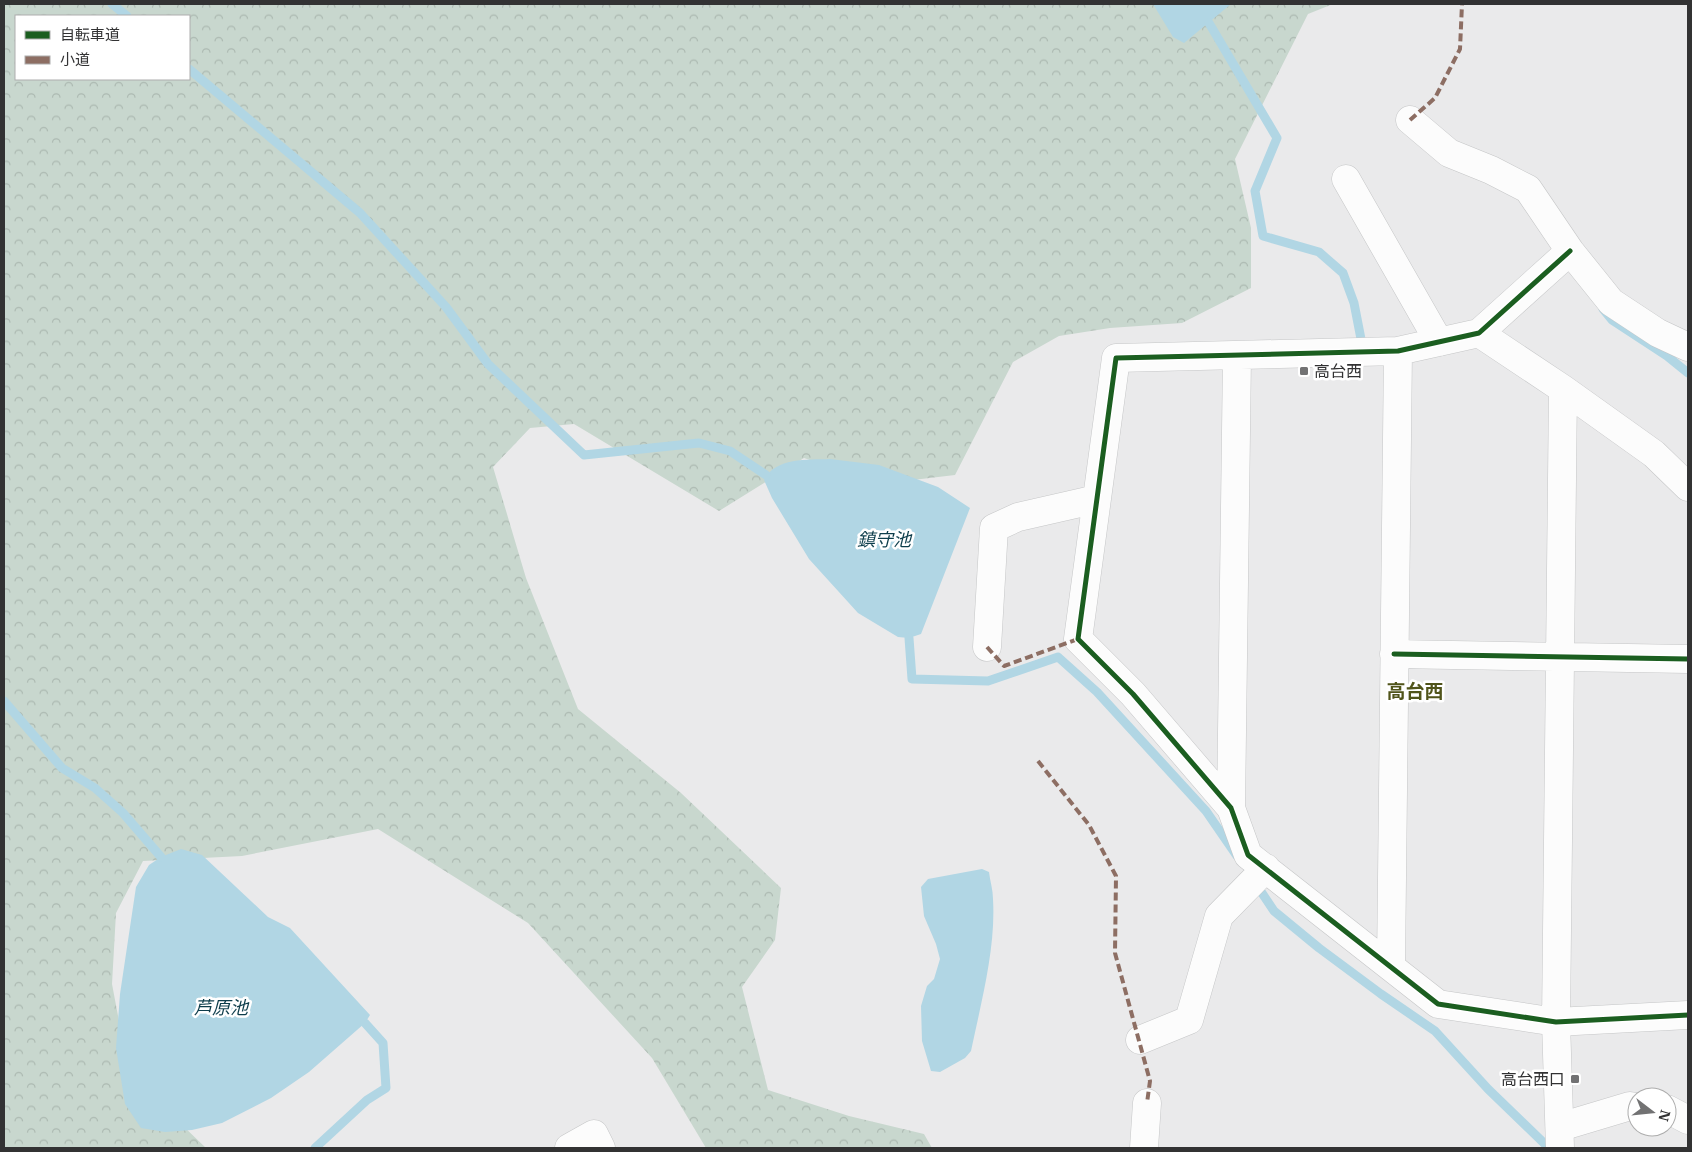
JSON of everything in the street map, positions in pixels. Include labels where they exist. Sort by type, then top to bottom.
[{"type":"street","points":[[1410,120],[1450,153],[1491,170],[1528,189],[1570,251],[1611,302],[1658,333],[1688,347]]},
{"type":"street","points":[[1346,179],[1439,342]]},
{"type":"street","points":[[1231,808],[1133,694],[1078,639],[1116,358],[1398,351],[1479,333],[1570,251]]},
{"type":"street","points":[[1479,333],[1563,389],[1654,454],[1688,487]]},
{"type":"street","points":[[1391,966],[1398,351]]},
{"type":"street","points":[[1237,356],[1231,808],[1248,855],[1438,1004],[1556,1022],[1688,1015]]},
{"type":"street","points":[[1563,389],[1556,1022],[1560,1138],[1627,1107]]},
{"type":"street","points":[[987,647],[994,528],[1018,517],[1097,500]]},
{"type":"street","points":[[1394,654],[1688,659]]},
{"type":"street","points":[[1140,1040],[1189,1020],[1219,916],[1266,868]]},
{"type":"street","points":[[1144,1148],[1147,1103]]},
{"type":"street","points":[[569,1148],[594,1134],[601,1148]]},
{"type":"green space","points":[[4,4],[1333,4],[1308,14],[1235,159],[1251,228],[1251,288],[1182,323],[1110,328],[1059,336],[1013,362],[955,475],[879,484],[804,458],[719,511],[574,424],[530,428],[493,467],[526,578],[578,709],[681,793],[781,888],[775,940],[742,987],[768,1090],[849,1116],[924,1134],[932,1148],[706,1148],[652,1058],[528,923],[378,829],[242,856],[143,861],[116,913],[112,984],[129,1074],[206,1148],[4,1148]]},
{"type":"water","points":[[1153,4],[1231,4],[1184,43],[1173,37]]},
{"type":"water","name":"鎮守池","points":[[830,459],[879,465],[938,487],[970,508],[921,634],[909,638],[898,637],[858,613],[809,559],[772,498],[764,480],[776,467],[793,461]]},
{"type":"water","name":"芦原池","points":[[181,849],[202,855],[268,917],[290,928],[370,1015],[365,1023],[309,1072],[271,1098],[222,1123],[192,1130],[165,1132],[141,1128],[125,1104],[116,1048],[120,994],[136,887],[149,865],[161,857]]},
{"type":"water","points":[[982,869],[989,872],[993,892],[992,937],[987,975],[971,1051],[965,1058],[940,1072],[931,1071],[922,1041],[921,1006],[927,986],[934,979],[940,959],[924,916],[921,887],[928,879]]},
{"type":"waterway","points":[[112,4],[126,15]]},
{"type":"waterway","points":[[1209,23],[1277,138],[1255,191],[1263,236],[1319,252],[1343,273],[1354,303],[1361,339]]},
{"type":"waterway","points":[[190,70],[360,213],[446,307],[488,364],[584,455],[699,443],[730,451],[766,475]]},
{"type":"waterway","points":[[1603,309],[1612,320],[1667,356],[1688,373]]},
{"type":"waterway","points":[[909,638],[912,679],[988,681],[1058,657],[1097,692],[1206,811],[1237,856]]},
{"type":"waterway","points":[[4,701],[62,768],[95,788],[123,813],[161,857]]},
{"type":"waterway","points":[[1256,884],[1274,911],[1319,948],[1435,1031],[1488,1089],[1549,1148]]},
{"type":"waterway","points":[[315,1148],[367,1100],[386,1088],[383,1043],[365,1023]]},
{"type":"marked path","points":[[1410,120],[1435,98],[1460,49],[1462,4]]},
{"type":"marked path","points":[[987,647],[1004,666],[1078,639]]},
{"type":"marked path","points":[[1038,761],[1089,825],[1116,876],[1115,953],[1150,1081],[1147,1103]]},
{"type":"cycle path","points":[[1570,251],[1479,333],[1398,351],[1116,358],[1078,639],[1133,694],[1231,808],[1248,855],[1438,1004],[1556,1022],[1688,1015]]},
{"type":"cycle path","points":[[1394,654],[1688,659]]},
{"type":"place","name":"高台西","points":[[1304,371]]},
{"type":"place","name":"高台西口","points":[[1575,1079]]},
{"type":"district","name":"高台西","points":[[1415,691]]}]
